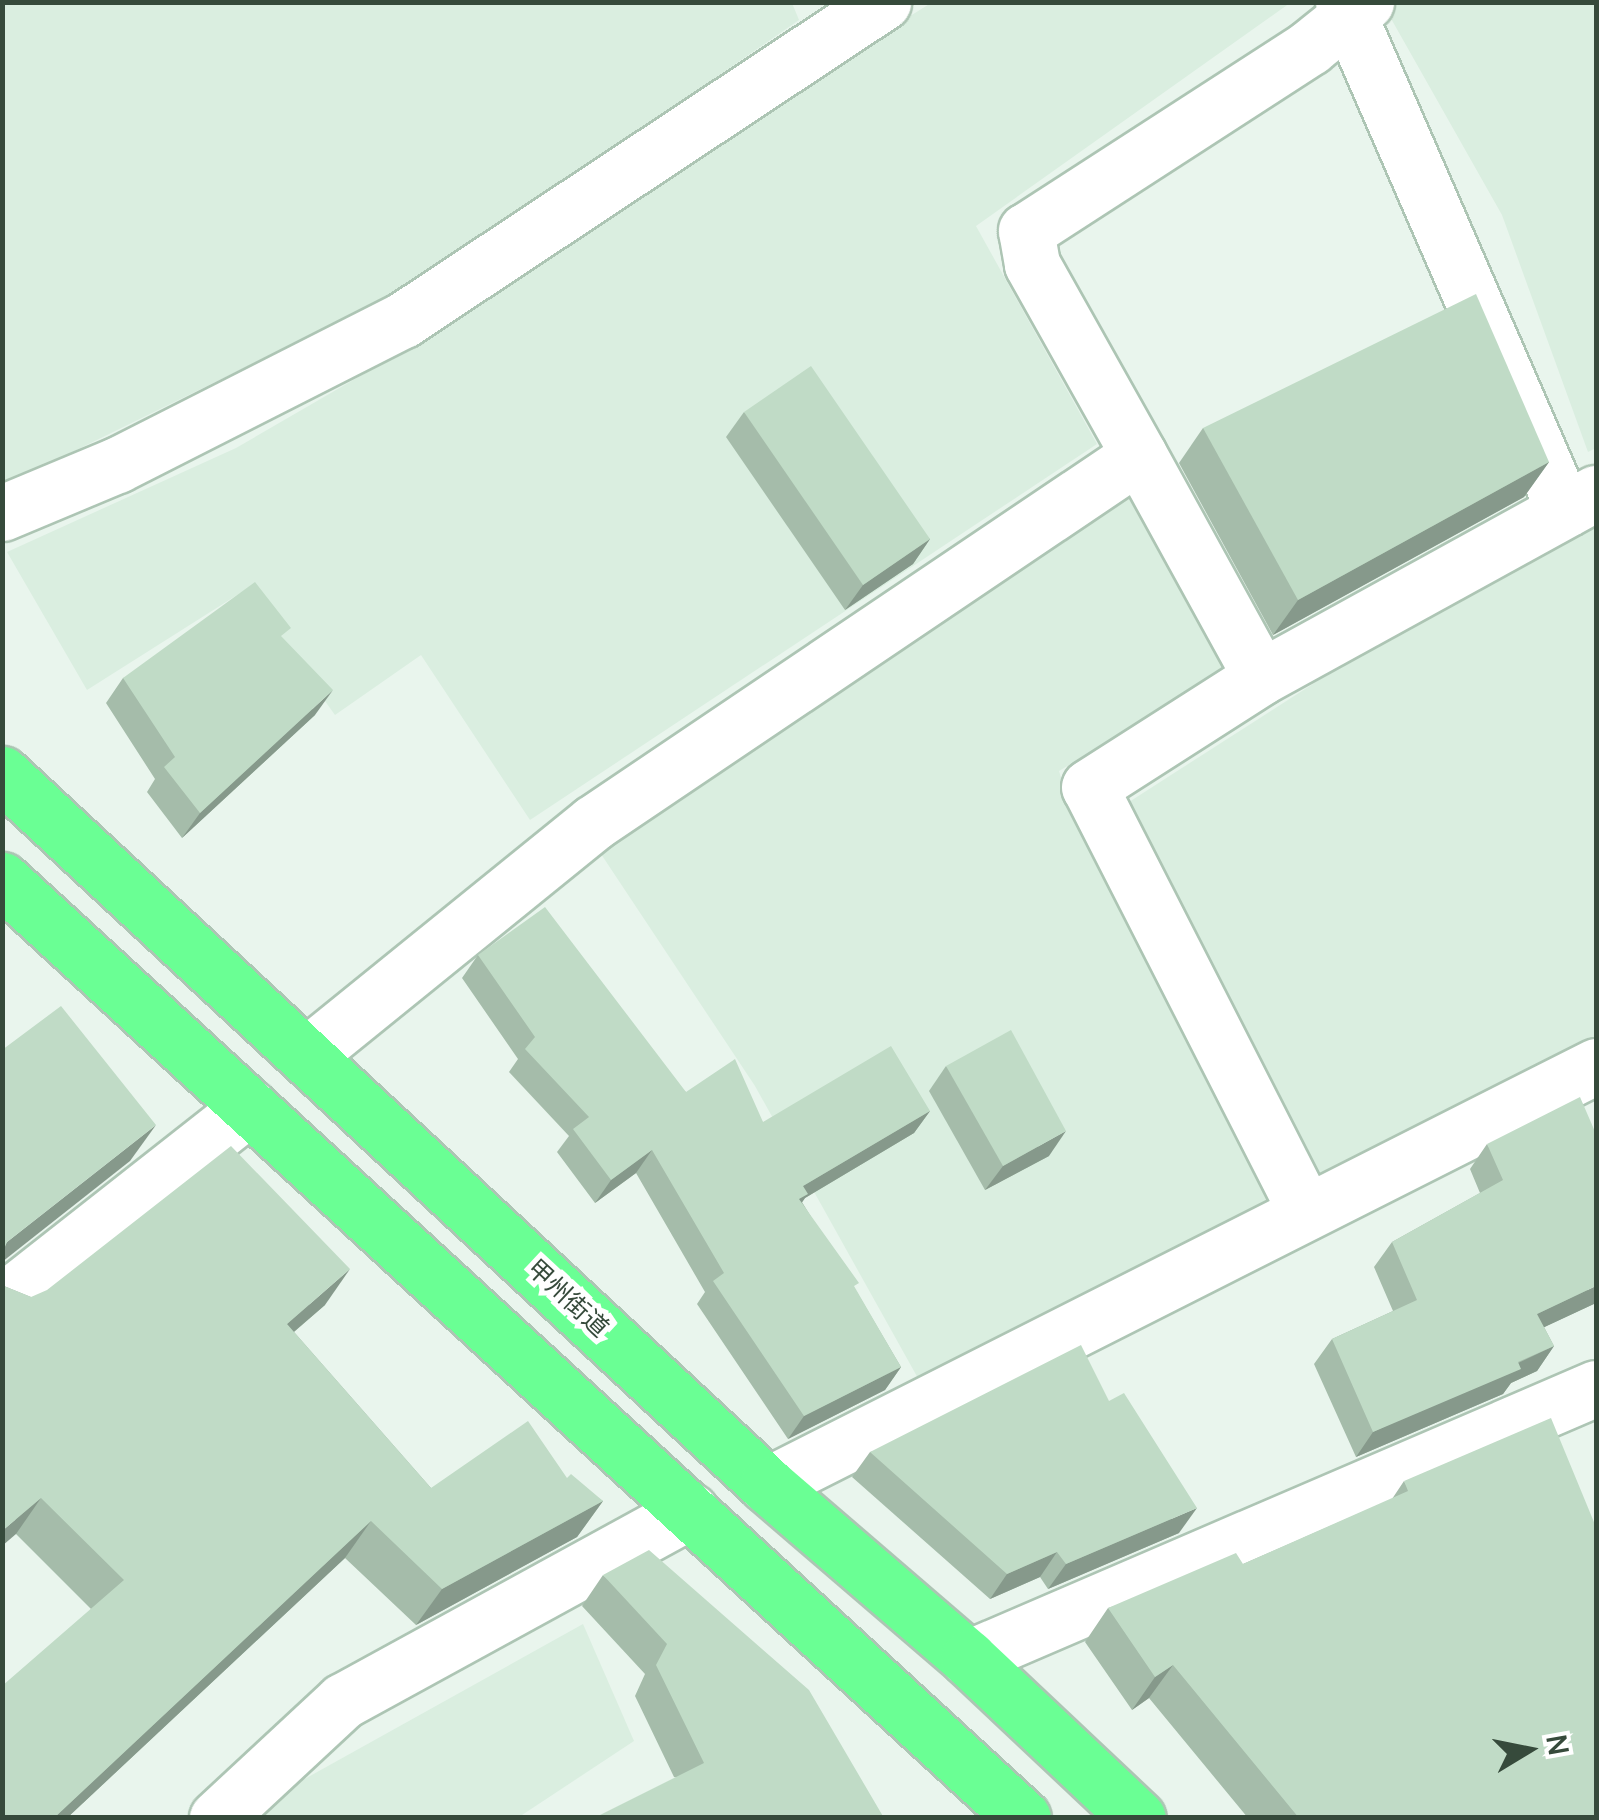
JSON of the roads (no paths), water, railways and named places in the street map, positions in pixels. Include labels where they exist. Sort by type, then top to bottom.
[{"type":"highway","name":"甲州街道","points":[[2,774],[767,1484],[968,1658],[1138,1818]]},
{"type":"highway","points":[[2,880],[1023,1818]]},
{"type":"street","points":[[2,513],[116,465],[403,320],[824,20],[883,2]]},
{"type":"street","points":[[1260,677],[1032,264],[1026,231],[1353,7],[1468,302],[1580,501],[1260,677],[1089,787],[1306,1212]]},
{"type":"street","points":[[308,1054],[592,823],[1139,455]]},
{"type":"street","points":[[767,1484],[1596,1066]]},
{"type":"street","points":[[2,1302],[250,1106]]},
{"type":"street","points":[[968,1658],[1596,1388]]},
{"type":"street","points":[[217,1818],[343,1701],[690,1511]]}]
